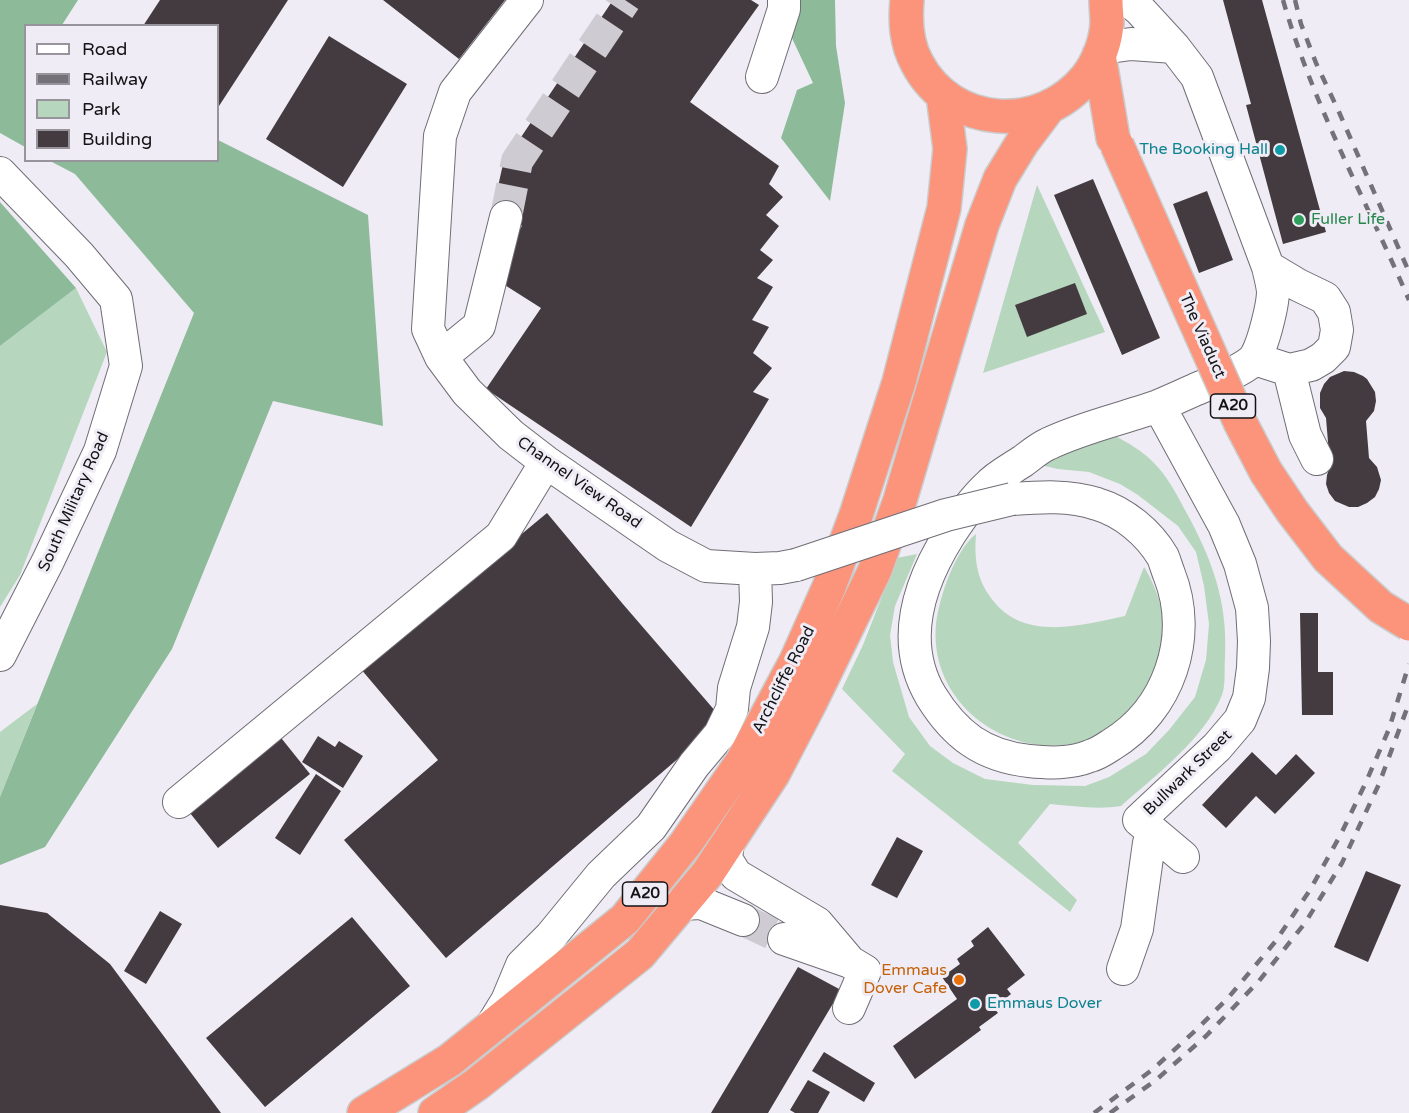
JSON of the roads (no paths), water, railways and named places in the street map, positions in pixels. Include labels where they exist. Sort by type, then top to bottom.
[{"type":"highway","points":[[907,0],[906,21],[909,43],[916,62],[928,80],[943,95],[962,107],[984,115],[1006,117],[1028,115],[1057,103]]},
{"type":"highway","points":[[1101,51],[1107,24],[1106,0]]},
{"type":"highway","name":"Archcliffe Road","points":[[435,1113],[477,1084],[640,954],[708,873],[773,774],[875,570],[900,500],[982,225],[1000,179],[1022,143],[1057,103],[1077,88],[1092,69],[1101,51]]},
{"type":"highway","name":"The Viaduct","points":[[1101,51],[1115,141],[1241,424],[1266,472],[1328,558],[1381,607],[1409,624]]},
{"type":"highway","name":"Archcliffe Road","points":[[364,1113],[450,1060],[625,919],[686,843],[742,762],[795,661],[829,587],[856,516],[899,382],[944,208],[950,149],[943,95]]},
{"type":"highway","name":"The Viaduct","points":[[1057,103],[1081,106],[1115,141]]},
{"type":"street","name":"Channel View Road","points":[[527,0],[455,92],[440,136],[428,329],[441,357],[467,392],[511,435],[546,462],[668,546],[706,566],[755,569],[796,565],[946,516],[1012,499],[1068,498],[1098,504],[1121,514],[1146,535],[1162,556],[1174,586],[1180,617],[1178,646],[1172,671],[1162,693],[1146,716],[1129,734],[1090,756],[1068,762],[1048,763],[997,755],[975,744],[954,727],[925,686],[917,663],[914,635],[917,606],[927,577],[961,517],[989,484],[1046,444],[1099,424],[1159,406],[1234,372],[1255,359]]},
{"type":"street","points":[[762,76],[784,9],[784,0]]},
{"type":"street","points":[[1128,0],[1174,47],[1197,76],[1268,267],[1273,292],[1271,310],[1255,359],[1289,370],[1311,365],[1323,358],[1334,347],[1337,330],[1334,312],[1325,298],[1268,267]]},
{"type":"street","points":[[1101,51],[1131,44],[1174,47]]},
{"type":"street","name":"South Military Road","points":[[0,172],[79,255],[116,299],[126,366],[100,451],[0,655]]},
{"type":"street","points":[[441,357],[479,326],[506,217]]},
{"type":"street","points":[[1289,370],[1305,435],[1317,459]]},
{"type":"street","name":"Bullwark Street","points":[[1159,406],[1224,525],[1240,564],[1252,608],[1254,641],[1249,698],[1240,720],[1217,747],[1139,820],[1183,857]]},
{"type":"street","points":[[179,802],[501,536],[546,462]]},
{"type":"street","points":[[490,1028],[507,1001],[522,965],[550,936],[601,875],[651,827],[694,765],[720,734],[732,710],[734,688],[753,627],[756,602],[755,569]]},
{"type":"street","points":[[1123,969],[1137,928],[1149,843],[1157,835]]},
{"type":"street","points":[[728,842],[726,859],[736,875],[817,923],[850,962]]},
{"type":"street","points":[[681,904],[701,903],[743,920]]},
{"type":"street","points":[[784,939],[850,962],[866,971],[849,1008]]},
{"type":"tunnel","points":[[506,217],[517,161],[625,0]]},
{"type":"tunnel","points":[[743,920],[784,939]]},
{"type":"railway","points":[[1283,0],[1309,77],[1409,300]]},
{"type":"railway","points":[[1295,0],[1301,24],[1316,63],[1409,272]]},
{"type":"railway","points":[[1094,1113],[1152,1070],[1196,1030],[1228,998],[1275,942],[1310,890],[1341,834],[1389,729],[1409,664]]},
{"type":"railway","points":[[1110,1113],[1156,1080],[1206,1036],[1259,981],[1305,923],[1342,863],[1379,784],[1409,703]]},
{"type":"place","name":"The Booking Hall","points":[[1280,150]]},
{"type":"place","name":"Fuller Life","points":[[1299,220]]},
{"type":"place","name":"Emmaus Dover Cafe","points":[[959,980]]},
{"type":"place","name":"Emmaus Dover","points":[[975,1004]]}]
